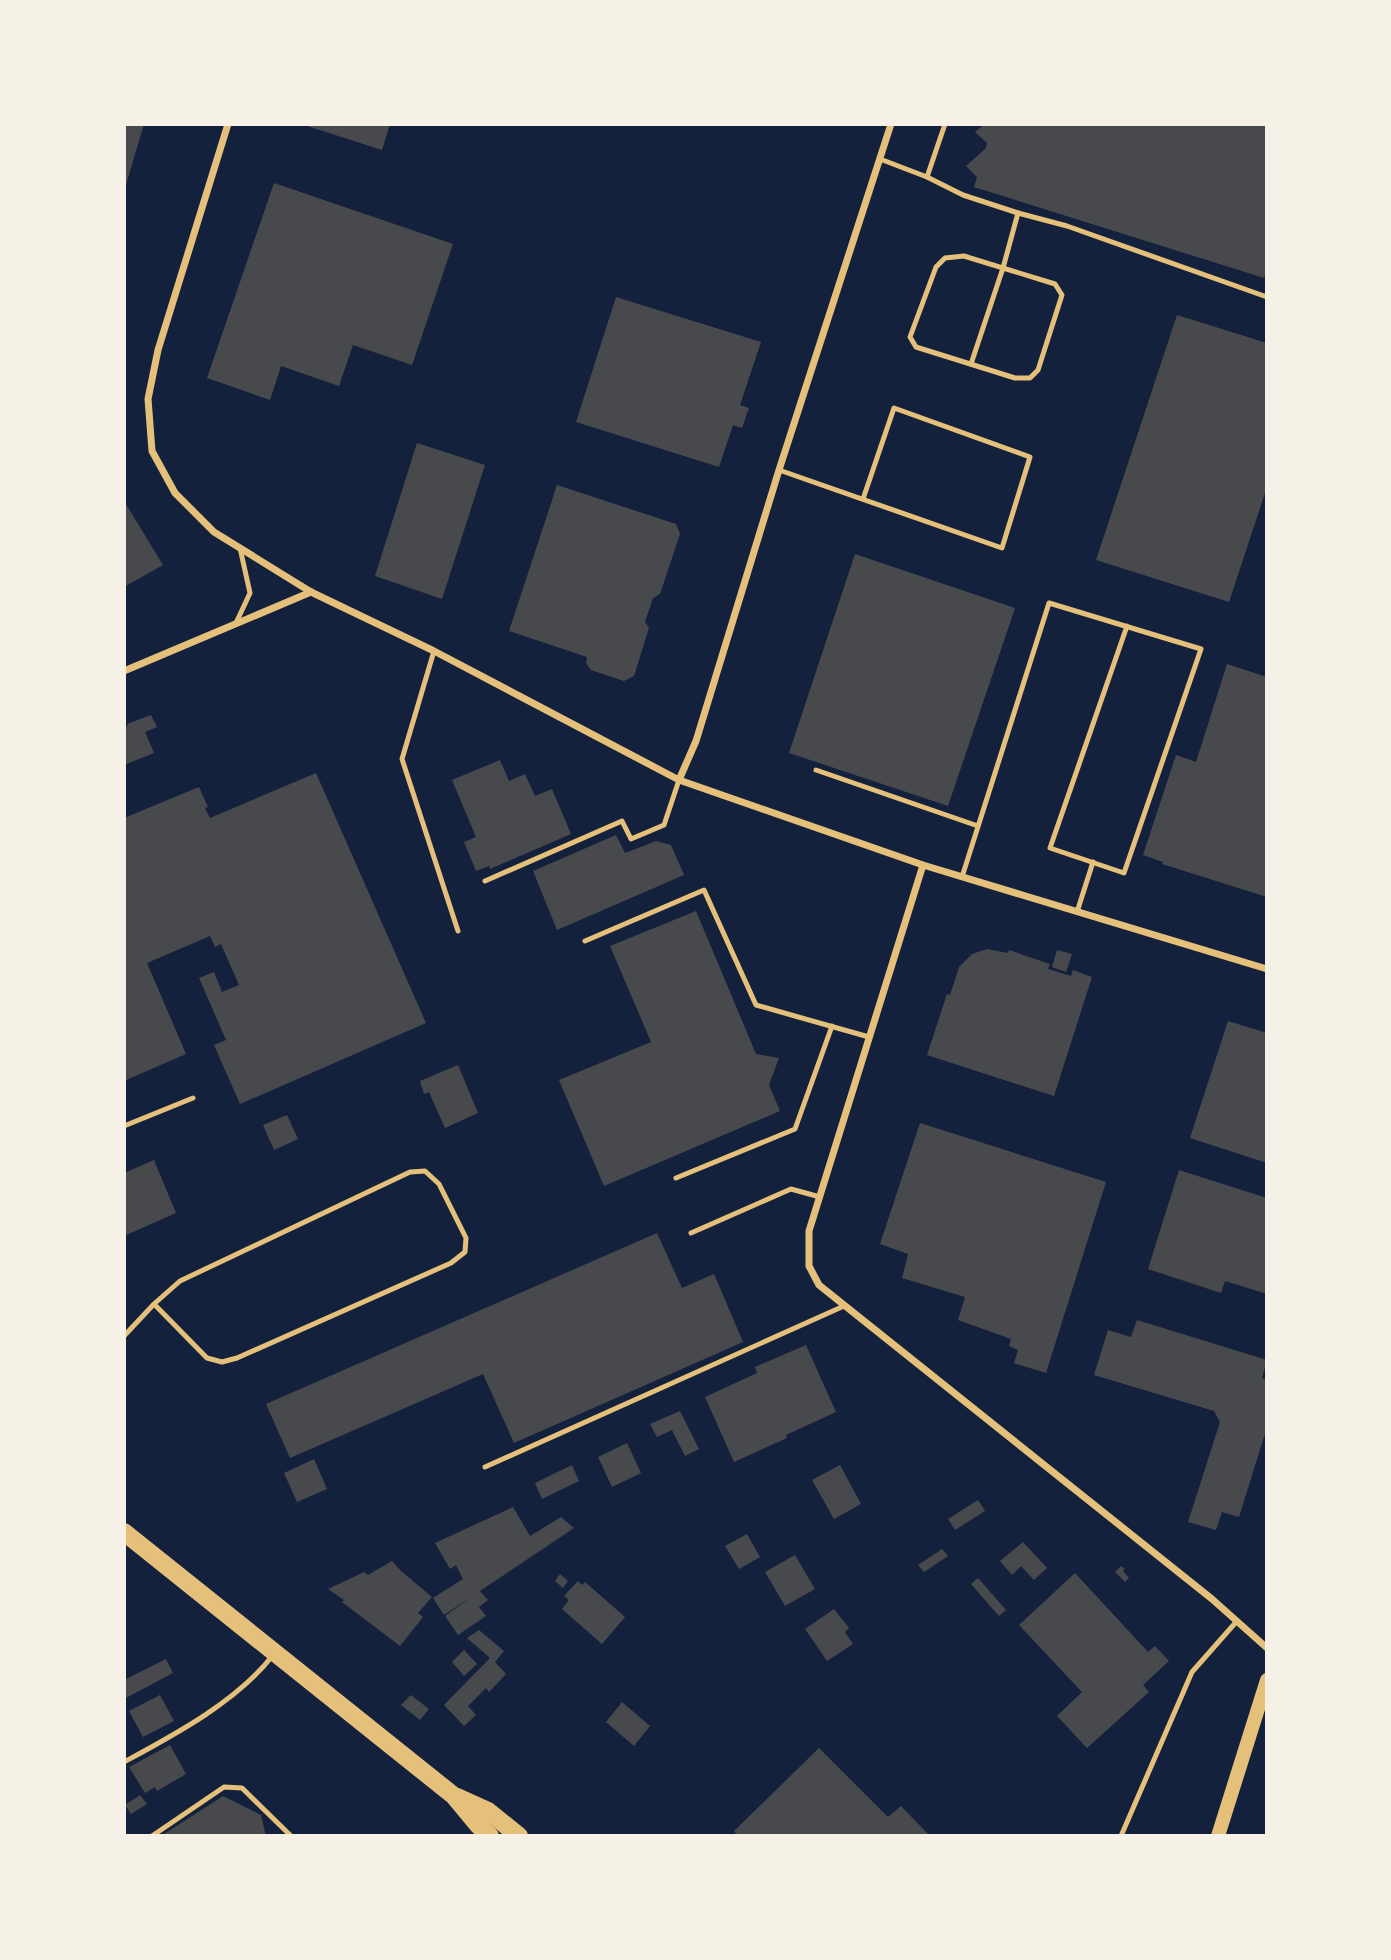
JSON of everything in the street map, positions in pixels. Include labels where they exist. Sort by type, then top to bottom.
[{"type":"main road","points":[[124,1532],[454,1796],[490,1836]]},
{"type":"main road","points":[[1218,1836],[1267,1680]]},
{"type":"main road","points":[[454,1796],[488,1811],[519,1836]]},
{"type":"street","points":[[228,124],[158,349],[148,399],[152,451],[175,493],[214,532],[311,592],[434,651],[679,780],[923,865],[1267,969]]},
{"type":"street","points":[[679,780],[696,741],[779,470],[891,124]]},
{"type":"street","points":[[124,671],[311,592]]},
{"type":"street","points":[[923,865],[809,1231],[808,1266],[819,1285],[844,1306],[1201,1590],[1267,1648]]},
{"type":"lane","points":[[927,177],[945,124]]},
{"type":"lane","points":[[880,159],[927,177],[963,195],[1067,226],[1267,298]]},
{"type":"lane","points":[[971,364],[1018,213]]},
{"type":"lane","points":[[964,256],[1055,284],[1062,295],[1038,370],[1030,378],[1015,378],[971,364],[916,347],[910,337],[936,267],[945,258],[964,256]]},
{"type":"lane","points":[[779,470],[1002,548],[1030,457],[894,408],[863,499]]},
{"type":"lane","points":[[236,623],[250,593],[240,548]]},
{"type":"lane","points":[[962,877],[1049,603],[1126,626],[1201,649],[1124,873],[1050,848],[1126,626]]},
{"type":"lane","points":[[434,651],[402,759],[458,931]]},
{"type":"lane","points":[[816,770],[978,826]]},
{"type":"lane","points":[[485,881],[622,821],[631,839],[664,824],[679,780]]},
{"type":"lane","points":[[1077,912],[1093,862]]},
{"type":"lane","points":[[585,941],[704,890],[756,1005],[869,1037]]},
{"type":"lane","points":[[676,1178],[795,1129],[832,1026]]},
{"type":"lane","points":[[124,1126],[193,1098]]},
{"type":"lane","points":[[124,1336],[154,1304],[180,1280],[410,1172],[425,1171],[439,1184],[466,1238],[465,1252],[451,1263],[237,1358],[222,1362],[207,1358],[154,1304]]},
{"type":"lane","points":[[691,1234],[790,1189],[820,1196]]},
{"type":"lane","points":[[485,1467],[844,1306]]},
{"type":"lane","points":[[1121,1836],[1192,1672],[1237,1621]]},
{"type":"lane","points":[[124,1762],[168,1738],[232,1696],[264,1668],[275,1653]]},
{"type":"lane","points":[[152,1836],[224,1787],[242,1788],[291,1836]]},
{"type":"building","points":[[124,124],[144,124],[125,188],[124,188]]},
{"type":"building","points":[[301,124],[390,124],[382,150]]},
{"type":"building","points":[[985,124],[1267,124],[1267,271],[1264,278],[974,187],[977,177],[966,166],[986,148],[987,143],[975,132]]},
{"type":"building","points":[[274,183],[453,244],[412,365],[353,345],[339,386],[281,366],[270,400],[207,378]]},
{"type":"building","points":[[616,297],[761,342],[740,405],[749,408],[742,428],[733,425],[719,467],[576,422]]},
{"type":"building","points":[[1177,315],[1267,343],[1267,487],[1229,602],[1096,560]]},
{"type":"building","points":[[417,443],[485,465],[442,599],[375,576]]},
{"type":"building","points":[[557,485],[676,524],[680,534],[660,594],[653,598],[645,622],[649,628],[634,676],[624,681],[591,670],[586,663],[587,657],[509,631]]},
{"type":"building","points":[[124,501],[163,565],[124,587]]},
{"type":"building","points":[[855,554],[1015,608],[948,806],[789,753]]},
{"type":"building","points":[[1227,664],[1267,677],[1267,897],[1162,864],[1163,862],[1143,855],[1176,755],[1196,762]]},
{"type":"building","points":[[151,715],[157,727],[145,732],[154,753],[124,765],[124,727]]},
{"type":"building","points":[[500,760],[509,781],[525,774],[535,796],[552,789],[571,834],[490,869],[489,866],[476,871],[464,842],[476,837],[452,780]]},
{"type":"building","points":[[316,773],[426,1023],[240,1104],[214,1045],[226,1040],[199,978],[214,972],[222,992],[239,985],[221,944],[215,947],[210,936],[147,963],[186,1054],[124,1081],[124,818],[199,787],[210,818]]},
{"type":"building","points":[[616,835],[625,853],[656,841],[671,845],[684,875],[557,930],[533,871]]},
{"type":"building","points":[[696,911],[756,1054],[779,1058],[769,1085],[780,1111],[604,1186],[559,1080],[651,1042],[610,946]]},
{"type":"building","points":[[987,949],[1008,953],[1009,950],[1050,964],[1048,969],[1071,976],[1073,970],[1092,977],[1054,1096],[927,1055],[959,967],[972,954]]},
{"type":"building","points":[[1057,950],[1072,954],[1066,972],[1052,967]]},
{"type":"building","points":[[1228,1021],[1267,1033],[1267,1163],[1190,1138]]},
{"type":"building","points":[[458,1065],[478,1113],[445,1128],[429,1092],[424,1094],[420,1081]]},
{"type":"building","points":[[287,1115],[298,1139],[274,1150],[263,1125]]},
{"type":"building","points":[[920,1123],[1106,1182],[1046,1373],[1014,1363],[1018,1350],[1009,1346],[1011,1339],[958,1320],[965,1297],[902,1278],[908,1254],[880,1244]]},
{"type":"building","points":[[154,1160],[176,1213],[124,1236],[124,1173]]},
{"type":"building","points":[[1179,1170],[1267,1198],[1267,1294],[1225,1281],[1221,1293],[1148,1269]]},
{"type":"building","points":[[657,1233],[682,1288],[714,1274],[743,1342],[514,1443],[483,1374],[290,1458],[266,1404]]},
{"type":"building","points":[[1137,1320],[1267,1360],[1262,1378],[1267,1380],[1267,1427],[1239,1517],[1222,1512],[1216,1530],[1188,1522],[1220,1422],[1214,1411],[1094,1375],[1108,1330],[1131,1337]]},
{"type":"building","points":[[806,1345],[836,1412],[734,1462],[705,1397],[757,1373],[755,1367]]},
{"type":"building","points":[[680,1411],[699,1449],[685,1456],[672,1430],[657,1437],[650,1424]]},
{"type":"building","points":[[627,1443],[641,1473],[612,1487],[598,1457]]},
{"type":"building","points":[[314,1459],[327,1489],[297,1502],[284,1473]]},
{"type":"building","points":[[572,1465],[579,1481],[542,1499],[535,1483]]},
{"type":"building","points":[[840,1465],[861,1504],[834,1519],[812,1480]]},
{"type":"building","points":[[978,1500],[985,1511],[955,1530],[948,1519]]},
{"type":"building","points":[[513,1507],[530,1536],[561,1517],[574,1528],[480,1591],[488,1600],[479,1607],[486,1616],[458,1635],[445,1616],[471,1597],[444,1615],[433,1598],[463,1579],[456,1565],[450,1569],[435,1543]]},
{"type":"building","points":[[747,1534],[760,1557],[739,1569],[725,1546]]},
{"type":"building","points":[[1023,1542],[1047,1568],[1034,1580],[1021,1566],[1012,1575],[1000,1561]]},
{"type":"building","points":[[942,1549],[948,1556],[924,1572],[918,1565]]},
{"type":"building","points":[[795,1555],[815,1589],[785,1606],[765,1572]]},
{"type":"building","points":[[392,1561],[432,1597],[418,1613],[423,1617],[400,1646],[328,1589],[364,1572],[368,1575]]},
{"type":"building","points":[[1121,1566],[1129,1578],[1125,1582],[1115,1572]]},
{"type":"building","points":[[1075,1573],[1148,1652],[1155,1646],[1169,1661],[1143,1685],[1149,1692],[1087,1748],[1057,1716],[1082,1692],[1019,1625]]},
{"type":"building","points":[[560,1574],[568,1581],[563,1588],[555,1581]]},
{"type":"building","points":[[978,1578],[1006,1610],[999,1616],[971,1584]]},
{"type":"building","points":[[578,1581],[582,1585],[585,1582],[625,1617],[602,1644],[562,1609],[569,1600],[564,1596]]},
{"type":"building","points":[[834,1609],[849,1628],[845,1632],[853,1644],[827,1661],[805,1629]]},
{"type":"building","points":[[479,1630],[504,1651],[495,1662],[506,1674],[489,1692],[486,1688],[468,1706],[476,1715],[464,1726],[444,1705],[490,1658],[467,1638]]},
{"type":"building","points":[[464,1650],[477,1664],[464,1676],[452,1662]]},
{"type":"building","points":[[166,1659],[173,1673],[124,1699],[124,1680]]},
{"type":"building","points":[[160,1695],[174,1721],[143,1737],[129,1711]]},
{"type":"building","points":[[411,1695],[429,1709],[420,1720],[401,1705]]},
{"type":"building","points":[[622,1702],[650,1726],[634,1746],[606,1722]]},
{"type":"building","points":[[170,1745],[186,1774],[157,1791],[155,1787],[145,1793],[129,1767]]},
{"type":"building","points":[[819,1748],[888,1817],[901,1806],[930,1836],[738,1836],[734,1831]]},
{"type":"building","points":[[140,1795],[147,1804],[131,1814],[125,1805]]},
{"type":"building","points":[[223,1796],[261,1815],[266,1836],[161,1836]]}]
